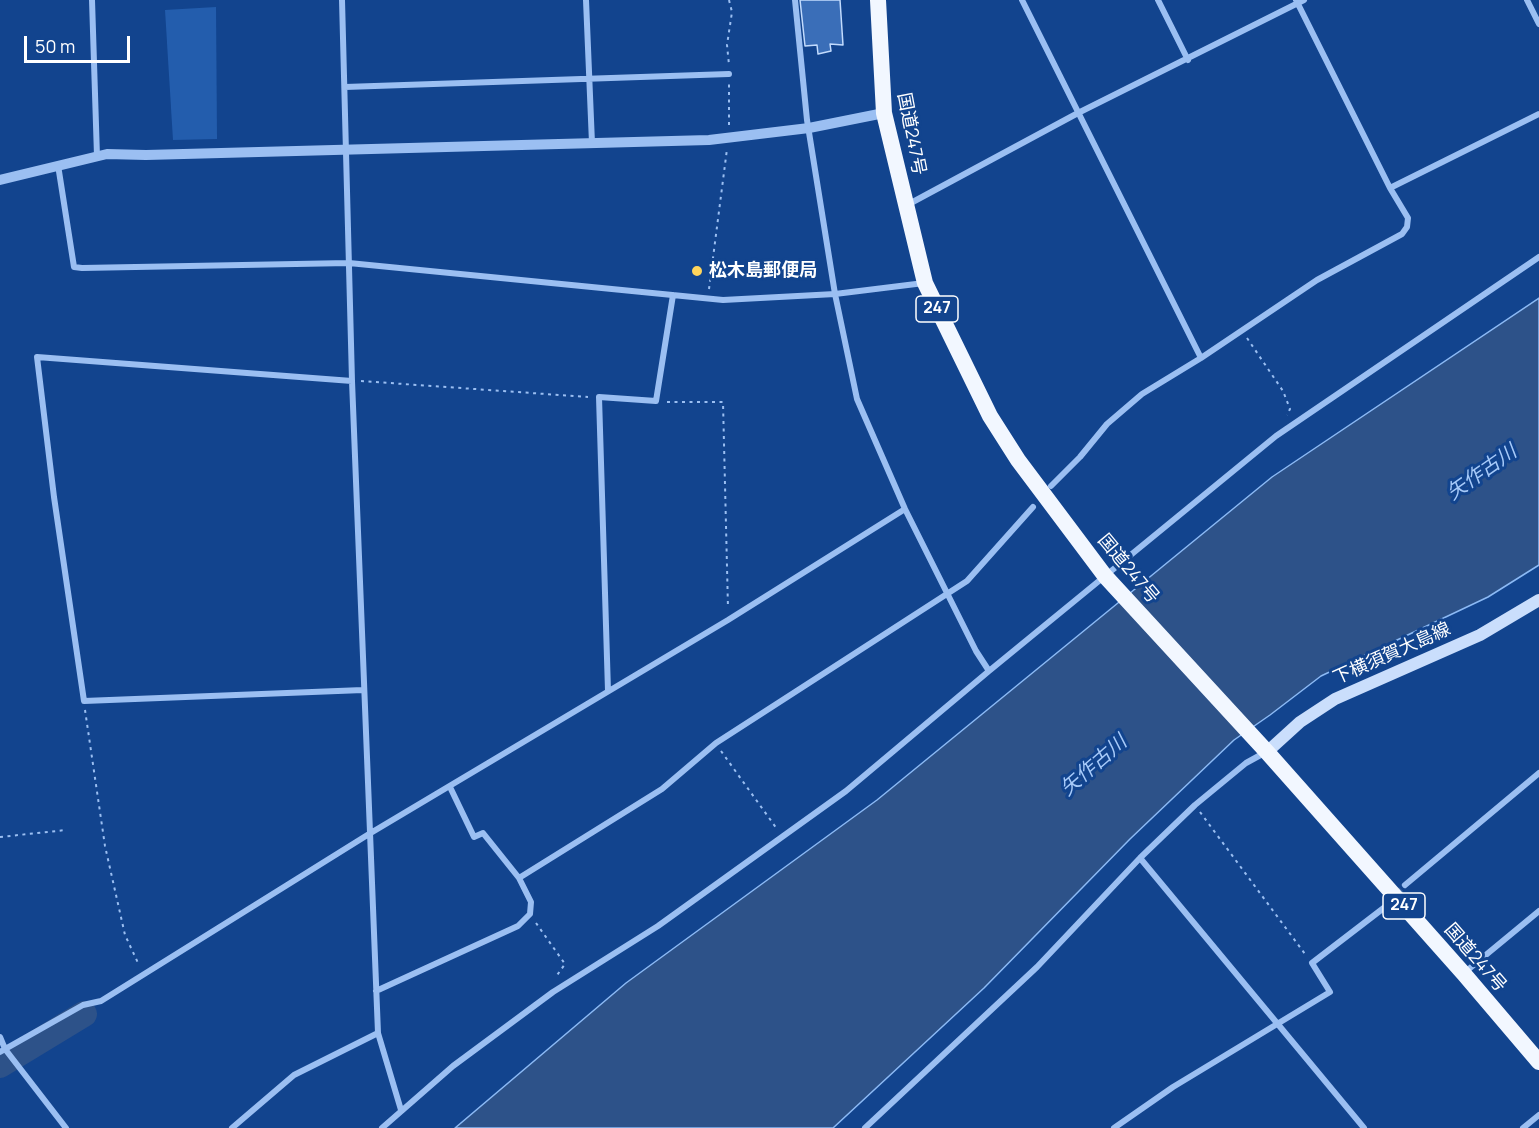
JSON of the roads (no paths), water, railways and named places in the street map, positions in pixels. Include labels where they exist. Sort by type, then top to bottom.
[{"type":"highway","name":"国道247号","points":[[878,0],[884,113],[925,283],[990,416],[1017,460],[1105,576],[1267,752],[1539,1062]]},
{"type":"main road","name":"下横須賀大島線","points":[[1267,752],[1300,722],[1335,699],[1480,635],[1539,600]]},
{"type":"street","points":[[92,0],[97,156]]},
{"type":"street","points":[[342,0],[352,381],[378,1033],[401,1110]]},
{"type":"street","points":[[586,0],[592,143]]},
{"type":"street","points":[[795,0],[808,128],[835,294],[857,399],[905,509],[947,595],[988,671]]},
{"type":"street","points":[[1022,0],[1201,358]]},
{"type":"street","points":[[1158,0],[1188,60]]},
{"type":"street","points":[[905,206],[1078,113],[1304,0]]},
{"type":"street","points":[[1527,0],[1539,24]]},
{"type":"street","points":[[1051,486],[1080,457],[1107,424],[1142,394],[1243,331],[1317,280],[1402,234],[1407,227],[1408,218],[1390,188],[1297,2]]},
{"type":"street","points":[[345,87],[729,74]]},
{"type":"street","points":[[0,180],[106,154],[146,155],[726,138],[808,128],[884,113]]},
{"type":"street","points":[[1390,188],[1539,114]]},
{"type":"street","points":[[58,165],[74,267],[349,263],[723,300],[835,294],[925,283]]},
{"type":"street","points":[[382,1128],[453,1066],[553,992],[658,926],[846,791],[988,671],[1276,436],[1539,258]]},
{"type":"street","points":[[608,692],[599,398],[656,401],[672,295]]},
{"type":"street","points":[[352,381],[37,357],[54,497],[84,701],[363,690]]},
{"type":"street","points":[[519,878],[662,789],[716,743],[967,581],[1033,507]]},
{"type":"street","points":[[3,1051],[83,1005],[101,1000],[143,975],[369,834],[728,620],[905,509]]},
{"type":"street","points":[[865,1128],[1037,967],[1140,858],[1195,805],[1246,764],[1267,752]]},
{"type":"street","points":[[1405,885],[1539,773]]},
{"type":"street","points":[[376,991],[518,926],[530,914],[531,902],[519,878],[483,833],[474,837],[450,787]]},
{"type":"street","points":[[1140,858],[1364,1128]]},
{"type":"street","points":[[1114,1128],[1173,1087],[1330,992],[1312,963],[1385,907]]},
{"type":"street","points":[[1464,974],[1539,911]]},
{"type":"street","points":[[232,1128],[294,1075],[378,1033]]},
{"type":"street","points":[[0,1037],[3,1051],[17,1065],[66,1128]]},
{"type":"street","points":[[1523,1128],[1539,1114]]},
{"type":"water","name":"矢作古川","points":[[1539,298],[1539,565],[1488,597],[1321,676],[1234,740],[1130,839],[984,988],[833,1128],[455,1128],[626,983],[877,800],[1272,477]]},
{"type":"waterway","points":[[0,1065],[84,1014]]},
{"type":"tunnel","points":[[1385,907],[1405,885]]},
{"type":"place","name":"松木島郵便局","points":[[697,271]]}]
